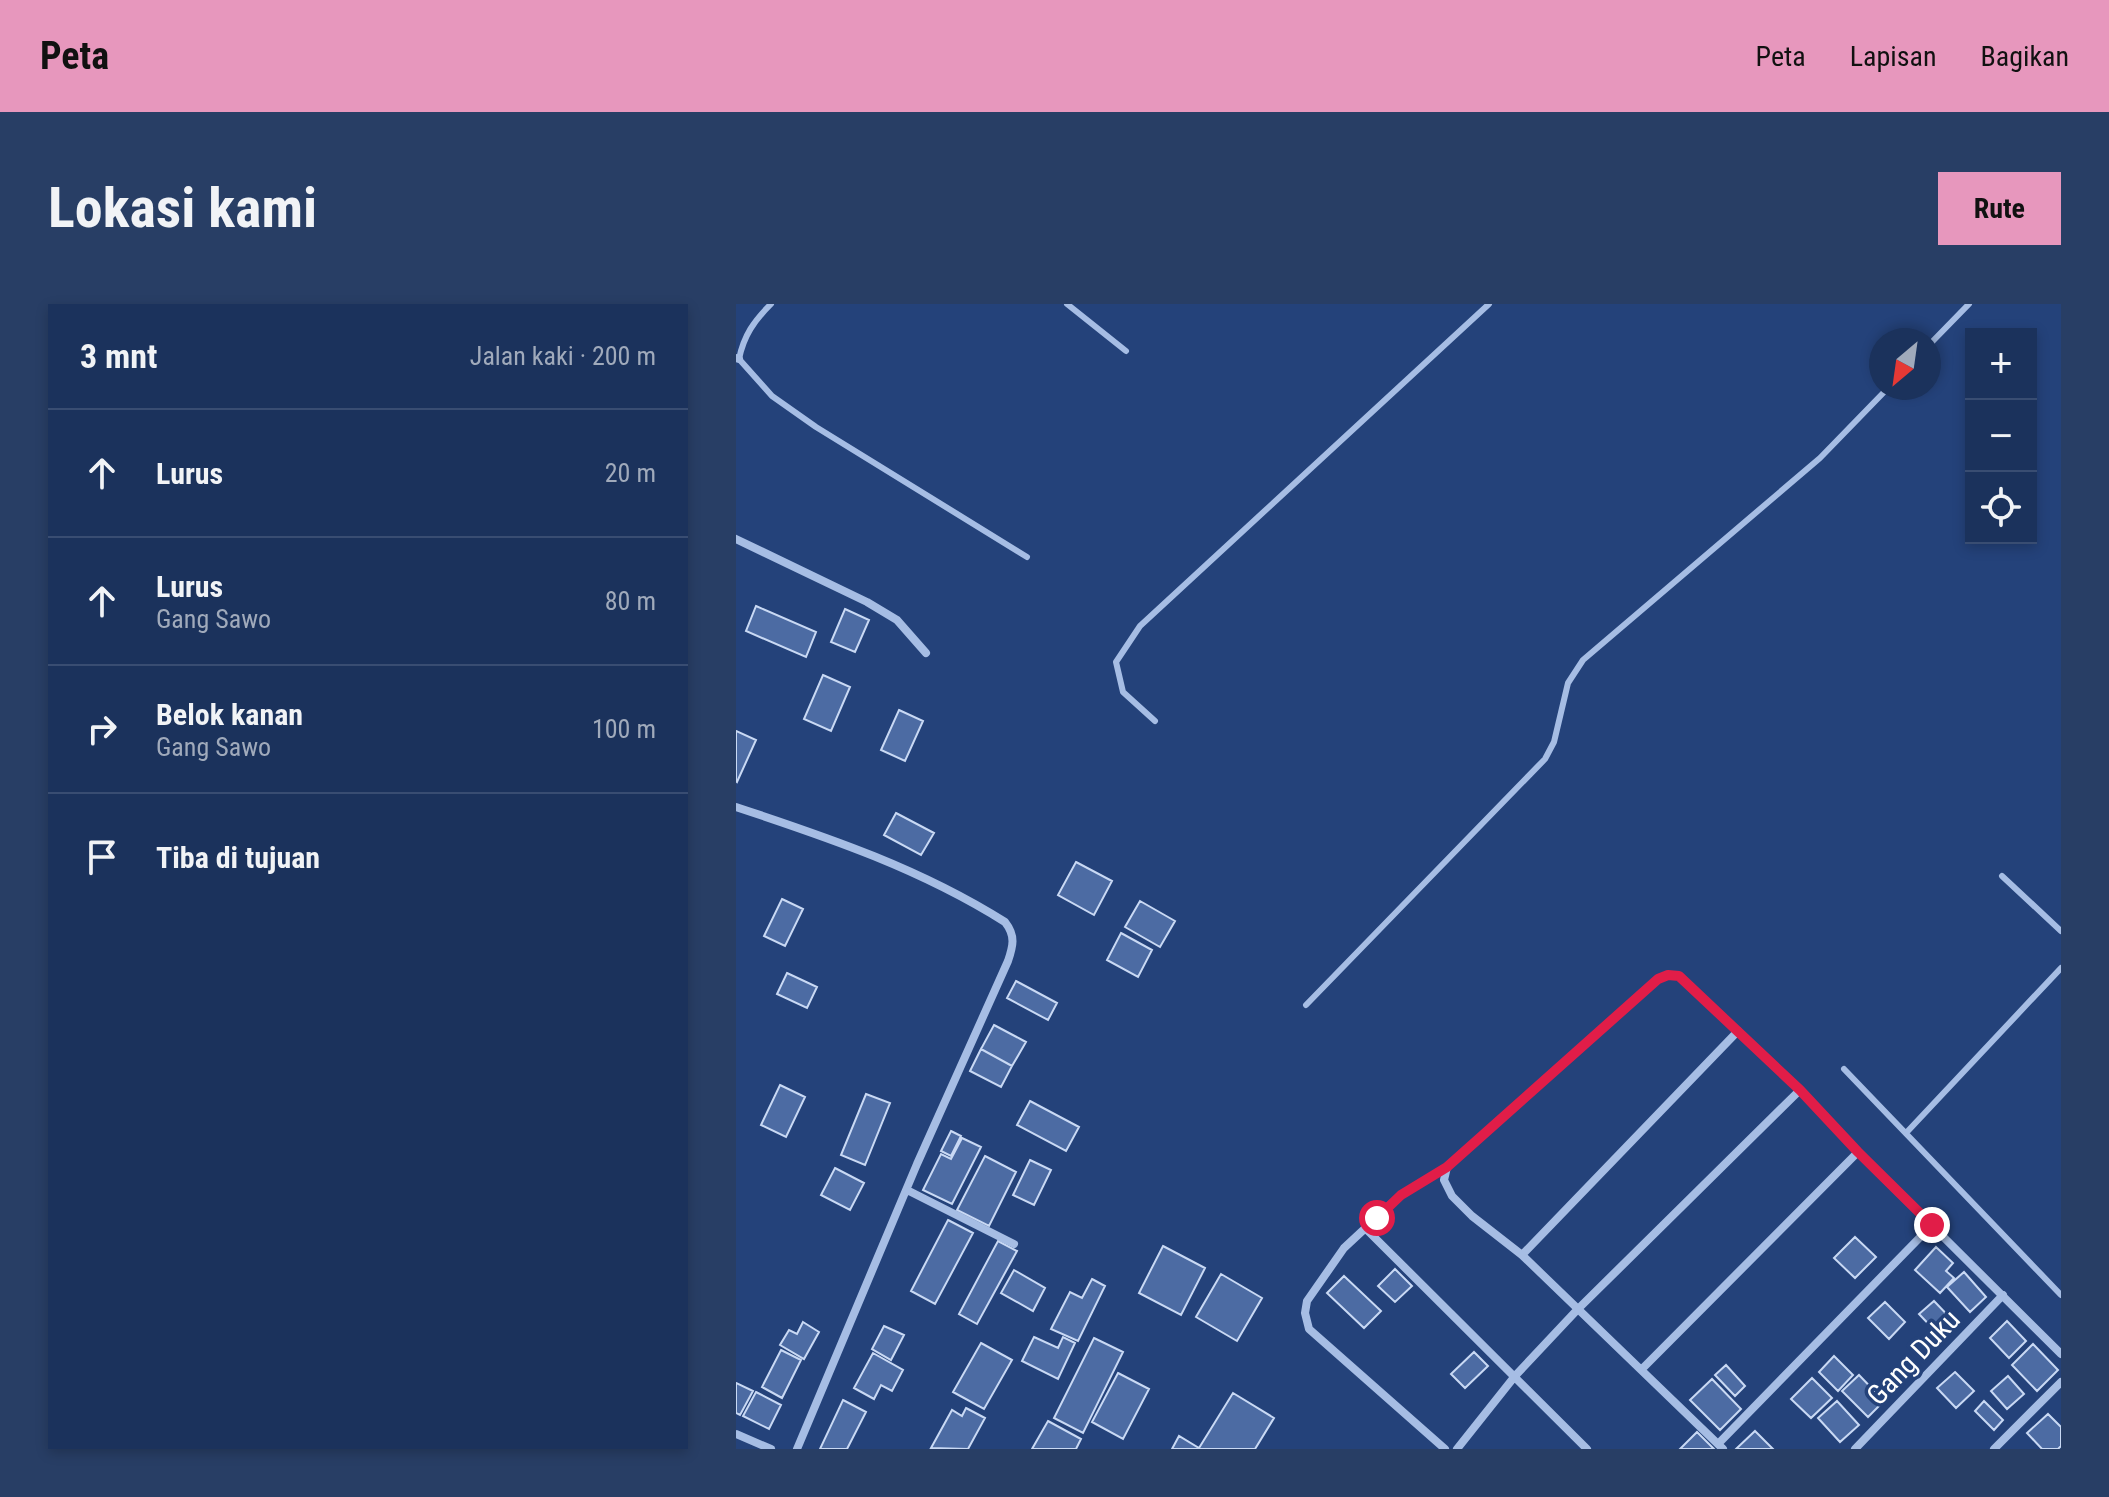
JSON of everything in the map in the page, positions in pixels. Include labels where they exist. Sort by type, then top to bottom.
[{"type":"street","points":[[736,539],[867,602],[897,620],[926,653]]},
{"type":"street","points":[[736,807],[913,870],[994,915],[1012,930],[1013,945],[1008,961],[797,1449]]},
{"type":"street","points":[[1445,1449],[1309,1329],[1305,1313],[1307,1301],[1344,1248],[1401,1195],[1447,1167],[1662,977],[1673,974],[1679,976],[1800,1090],[2061,1354]]},
{"type":"street","points":[[1522,1255],[1738,1031]]},
{"type":"street","points":[[1457,1449],[1515,1376],[1577,1310],[1800,1090]]},
{"type":"street","points":[[1642,1369],[1858,1152]]},
{"type":"street","points":[[1447,1167],[1444,1180],[1452,1196],[1472,1216],[1522,1255],[1720,1447],[1932,1225]]},
{"type":"street","points":[[907,1190],[1014,1244]]},
{"type":"street","points":[[1365,1228],[1587,1449]]},
{"type":"street","name":"Gang Duku","points":[[1855,1449],[2003,1295]]},
{"type":"street","points":[[1994,1449],[2061,1382]]},
{"type":"street","points":[[736,1434],[771,1449]]},
{"type":"lane","points":[[771,304],[752,323],[737,358],[772,396],[816,427],[1027,557]]},
{"type":"lane","points":[[1067,304],[1126,351]]},
{"type":"lane","points":[[1155,721],[1123,692],[1116,662],[1140,626],[1489,304]]},
{"type":"lane","points":[[1941,333],[1969,304]]},
{"type":"lane","points":[[1306,1005],[1545,759],[1554,742],[1568,683],[1583,660],[1820,458],[1876,400]]},
{"type":"lane","points":[[2002,876],[2061,931]]},
{"type":"lane","points":[[1906,1133],[2061,968]]},
{"type":"lane","points":[[1844,1069],[2061,1295]]},
{"type":"building","points":[[756,606],[816,632],[806,657],[746,631]]},
{"type":"building","points":[[845,609],[869,620],[855,652],[831,642]]},
{"type":"building","points":[[823,675],[850,687],[831,731],[804,719]]},
{"type":"building","points":[[899,710],[923,721],[905,761],[881,750]]},
{"type":"building","points":[[736,731],[756,740],[737,782],[736,781]]},
{"type":"building","points":[[896,813],[934,833],[921,855],[884,835]]},
{"type":"building","points":[[1076,862],[1112,881],[1094,915],[1058,895]]},
{"type":"building","points":[[782,899],[803,909],[785,946],[764,936]]},
{"type":"building","points":[[1140,901],[1175,921],[1160,947],[1125,927]]},
{"type":"building","points":[[1121,933],[1152,950],[1138,977],[1107,960]]},
{"type":"building","points":[[787,973],[817,987],[807,1008],[777,994]]},
{"type":"building","points":[[1016,981],[1057,1003],[1048,1020],[1007,998]]},
{"type":"building","points":[[994,1025],[1026,1042],[1012,1066],[981,1049]]},
{"type":"building","points":[[981,1049],[1012,1066],[1001,1087],[970,1071]]},
{"type":"building","points":[[780,1085],[805,1097],[786,1137],[761,1125]]},
{"type":"building","points":[[866,1094],[890,1103],[865,1165],[841,1155]]},
{"type":"building","points":[[1030,1101],[1079,1127],[1066,1151],[1017,1125]]},
{"type":"building","points":[[951,1131],[961,1136],[951,1156],[941,1151]]},
{"type":"building","points":[[962,1138],[981,1147],[952,1204],[923,1190],[941,1154],[951,1159]]},
{"type":"building","points":[[985,1156],[1016,1172],[989,1226],[957,1210]]},
{"type":"building","points":[[1030,1160],[1051,1170],[1034,1205],[1013,1195]]},
{"type":"building","points":[[835,1168],[864,1183],[850,1210],[821,1195]]},
{"type":"building","points":[[948,1220],[973,1233],[935,1304],[911,1291]]},
{"type":"building","points":[[1855,1237],[1876,1257],[1855,1278],[1834,1258]]},
{"type":"building","points":[[998,1241],[1017,1251],[977,1324],[959,1314]]},
{"type":"building","points":[[1163,1246],[1205,1268],[1181,1315],[1139,1293]]},
{"type":"building","points":[[1936,1247],[1953,1263],[1946,1271],[1954,1278],[1940,1293],[1915,1270]]},
{"type":"building","points":[[1395,1269],[1412,1286],[1395,1302],[1378,1286]]},
{"type":"building","points":[[1014,1270],[1045,1288],[1033,1311],[1001,1293]]},
{"type":"building","points":[[1964,1272],[1986,1297],[1970,1312],[1947,1287]]},
{"type":"building","points":[[1221,1274],[1262,1298],[1237,1341],[1196,1317]]},
{"type":"building","points":[[1344,1276],[1381,1311],[1364,1328],[1327,1293]]},
{"type":"building","points":[[1092,1279],[1105,1286],[1078,1341],[1051,1329],[1070,1292],[1082,1298]]},
{"type":"building","points":[[1934,1301],[1956,1324],[1941,1337],[1919,1314]]},
{"type":"building","points":[[1885,1302],[1905,1322],[1889,1339],[1868,1318]]},
{"type":"building","points":[[2007,1321],[2026,1341],[2009,1358],[1990,1338]]},
{"type":"building","points":[[803,1322],[819,1332],[804,1359],[780,1345],[789,1330],[797,1334]]},
{"type":"building","points":[[884,1326],[904,1335],[891,1360],[872,1349]]},
{"type":"building","points":[[1034,1337],[1058,1348],[1063,1337],[1075,1343],[1058,1379],[1022,1361]]},
{"type":"building","points":[[1094,1338],[1123,1352],[1083,1433],[1054,1418]]},
{"type":"building","points":[[981,1343],[1012,1360],[984,1409],[953,1392]]},
{"type":"building","points":[[2033,1344],[2058,1370],[2037,1391],[2012,1365]]},
{"type":"building","points":[[781,1350],[801,1360],[782,1398],[762,1387]]},
{"type":"building","points":[[1474,1352],[1488,1366],[1465,1388],[1451,1374]]},
{"type":"building","points":[[873,1353],[903,1370],[892,1391],[881,1385],[874,1399],[854,1388]]},
{"type":"building","points":[[1834,1356],[1853,1375],[1838,1391],[1819,1372]]},
{"type":"building","points":[[1726,1365],[1745,1386],[1735,1396],[1715,1375]]},
{"type":"building","points":[[1955,1372],[1974,1391],[1956,1408],[1937,1388]]},
{"type":"building","points":[[1118,1373],[1149,1389],[1123,1439],[1092,1422]]},
{"type":"building","points":[[1859,1375],[1884,1401],[1868,1417],[1842,1391]]},
{"type":"building","points":[[2008,1376],[2024,1394],[2007,1409],[1991,1391]]},
{"type":"building","points":[[1812,1378],[1832,1398],[1811,1418],[1791,1399]]},
{"type":"building","points":[[1712,1379],[1741,1409],[1720,1430],[1690,1400]]},
{"type":"building","points":[[736,1383],[753,1391],[740,1415],[736,1413]]},
{"type":"building","points":[[756,1392],[781,1405],[769,1429],[743,1416]]},
{"type":"building","points":[[1233,1393],[1274,1418],[1255,1449],[1172,1449],[1179,1436],[1199,1448]]},
{"type":"building","points":[[843,1400],[866,1412],[847,1449],[820,1449]]},
{"type":"building","points":[[1837,1401],[1859,1425],[1840,1442],[1818,1418]]},
{"type":"building","points":[[1984,1401],[2003,1420],[1994,1430],[1975,1411]]},
{"type":"building","points":[[966,1408],[985,1418],[968,1449],[931,1448],[952,1410],[962,1416]]},
{"type":"building","points":[[2048,1414],[2061,1427],[2061,1446],[2058,1449],[2042,1449],[2027,1433]]},
{"type":"building","points":[[1048,1421],[1081,1439],[1076,1449],[1032,1449]]},
{"type":"building","points":[[1755,1431],[1773,1449],[1736,1449]]},
{"type":"building","points":[[1697,1432],[1714,1449],[1680,1449]]},
{"type":"route","points":[[1377,1218],[1401,1195],[1447,1167],[1658,979],[1673,974],[1679,976],[1800,1090],[1932,1225]]}]
